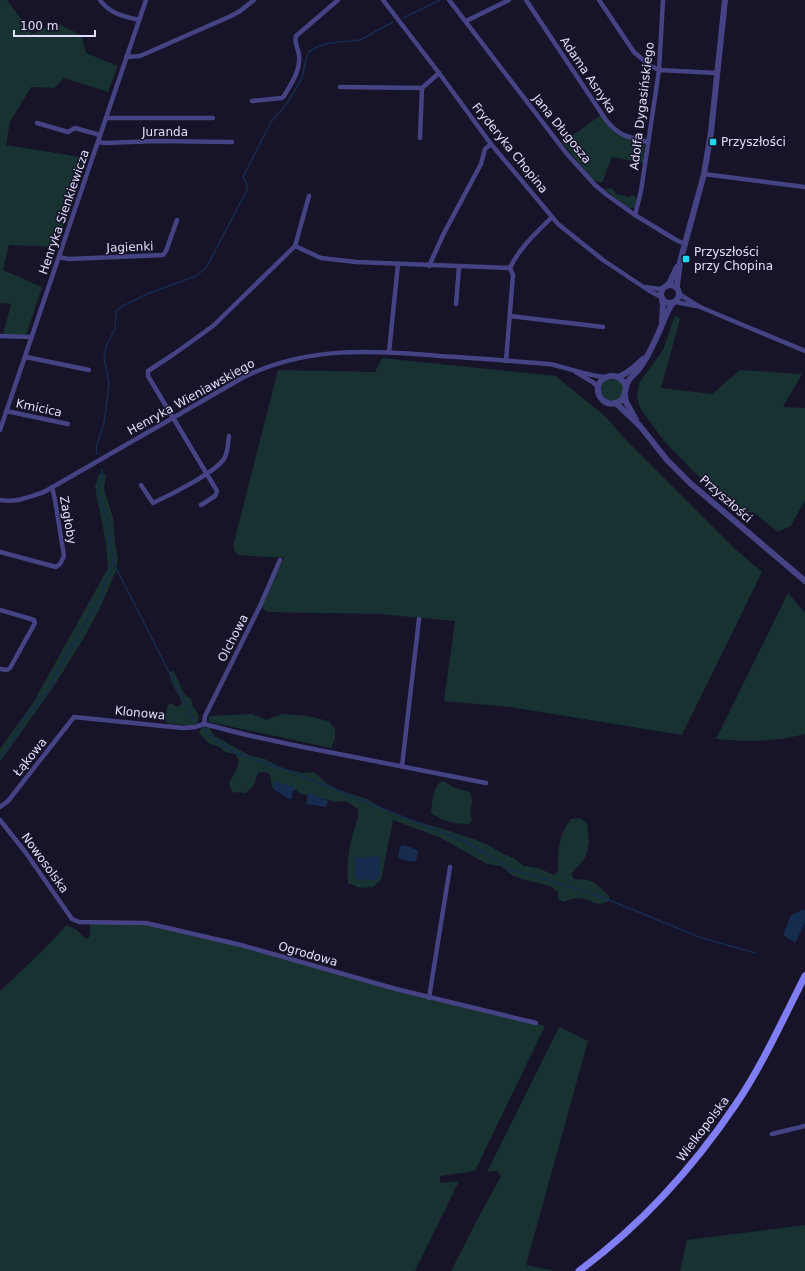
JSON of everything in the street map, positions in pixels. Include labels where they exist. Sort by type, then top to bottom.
[{"type":"main road","name":"Wielkopolska","points":[[581,1269],[622,1236],[660,1199],[709,1142],[736,1103],[759,1065],[805,976]]},
{"type":"street","points":[[100,0],[104,6],[111,11],[139,20]]},
{"type":"street","name":"Henryka Sienkiewicza","points":[[0,430],[146,0]]},
{"type":"street","points":[[126,57],[140,56],[231,16],[254,0]]},
{"type":"street","points":[[252,101],[282,98],[284,96],[298,69],[299,57],[295,40],[296,36],[338,0]]},
{"type":"street","name":"Fryderyka Chopina","points":[[383,0],[491,144],[558,224],[603,260],[662,298]]},
{"type":"street","name":"Jana Długosza","points":[[449,0],[567,154],[595,185],[635,215],[685,244]]},
{"type":"street","points":[[466,21],[509,0]]},
{"type":"street","name":"Adama Asnyka","points":[[526,0],[606,120],[616,131],[625,136],[648,142]]},
{"type":"street","points":[[599,0],[634,52],[649,65],[659,70],[717,73]]},
{"type":"street","name":"Adolfa Dygasińskiego","points":[[635,215],[659,70],[663,0]]},
{"type":"street","points":[[646,357],[629,372],[623,375],[618,377],[605,377],[599,384],[599,397],[610,404],[615,404],[622,399],[625,395],[628,381],[640,368],[646,357],[652,346],[662,325],[679,296],[677,284],[680,262],[704,174],[725,0]]},
{"type":"street","points":[[340,87],[422,88],[439,73]]},
{"type":"street","points":[[420,138],[422,88]]},
{"type":"street","points":[[107,118],[213,118]]},
{"type":"street","points":[[37,123],[68,132],[75,128],[100,135]]},
{"type":"street","name":"Juranda","points":[[98,142],[232,142]]},
{"type":"street","points":[[429,266],[444,233],[481,164],[485,149],[491,144]]},
{"type":"street","points":[[704,174],[805,187]]},
{"type":"street","points":[[201,505],[215,496],[218,491],[148,376],[148,371],[213,326],[295,246],[309,196]]},
{"type":"street","points":[[506,361],[513,275],[510,268],[514,258],[552,217]]},
{"type":"street","name":"Jagienki","points":[[59,258],[76,259],[164,255],[177,220]]},
{"type":"street","points":[[295,246],[321,258],[429,266],[510,268]]},
{"type":"street","points":[[662,325],[663,304],[661,294],[670,282],[680,262]]},
{"type":"street","points":[[389,352],[398,264]]},
{"type":"street","points":[[456,304],[458,267]]},
{"type":"street","points":[[665,287],[671,285],[678,290],[682,296],[700,307],[805,350]]},
{"type":"street","name":"Fryderyka Chopina","points":[[643,286],[659,289],[665,287]]},
{"type":"street","points":[[662,298],[668,304],[675,302],[700,307]]},
{"type":"street","points":[[510,316],[603,327]]},
{"type":"street","points":[[0,336],[32,337]]},
{"type":"street","name":"Henryka Wieniawskiego","points":[[0,500],[8,502],[20,500],[44,492],[238,380],[257,370],[294,358],[325,353],[389,352],[549,364],[598,377],[605,377]]},
{"type":"street","points":[[26,357],[89,370]]},
{"type":"street","name":"Henryka Wieniawskiego","points":[[571,369],[594,383],[598,388]]},
{"type":"street","points":[[618,377],[626,387]]},
{"type":"street","name":"Przyszłości","points":[[625,395],[626,402],[640,426]]},
{"type":"street","name":"Przyszłości","points":[[615,404],[640,426],[667,460],[690,483],[805,582]]},
{"type":"street","name":"Kmicica","points":[[6,411],[68,424]]},
{"type":"street","points":[[141,485],[153,503],[207,474],[225,457],[229,436]]},
{"type":"street","name":"Zagłoby","points":[[0,552],[56,567],[60,564],[64,556],[52,487]]},
{"type":"street","name":"Olchowa","points":[[204,724],[205,716],[260,606],[280,560]]},
{"type":"street","points":[[0,610],[34,620],[35,623],[10,668],[5,670],[0,669]]},
{"type":"street","points":[[402,766],[419,619]]},
{"type":"street","name":"Klonowa","points":[[74,717],[183,728],[195,727],[204,724]]},
{"type":"street","name":"Łąkowa","points":[[0,807],[8,801],[74,717]]},
{"type":"street","points":[[204,724],[247,735],[486,782]]},
{"type":"street","name":"Nowosolska","points":[[0,820],[26,853],[72,918]]},
{"type":"street","points":[[429,998],[450,867]]},
{"type":"street","name":"Ogrodowa","points":[[72,918],[79,922],[146,922],[241,945],[429,998],[536,1024]]},
{"type":"street","points":[[772,1134],[805,1126]]},
{"type":"green space","points":[[0,0],[7,0],[32,34],[57,23],[81,35],[86,53],[118,66],[108,92],[64,78],[54,88],[31,87],[10,122],[6,145],[87,158],[56,247],[9,245],[3,270],[42,287],[26,335],[3,334],[11,304],[0,303]]},
{"type":"green space","points":[[601,115],[614,132],[632,137],[644,138],[645,140],[643,163],[612,157],[602,183],[593,180],[562,143]]},
{"type":"green space","points":[[603,188],[613,189],[616,194],[628,197],[633,195],[637,203],[636,206],[628,208]]},
{"type":"green space","points":[[675,315],[680,319],[661,388],[712,394],[740,370],[802,374],[783,407],[805,408],[805,500],[791,526],[778,532],[753,512],[742,514],[695,473],[664,441],[640,408],[637,397],[639,383],[663,350]]},
{"type":"green space","points":[[382,358],[556,376],[606,417],[623,437],[734,548],[762,572],[682,735],[510,707],[444,701],[455,621],[379,614],[267,612],[263,609],[262,605],[284,558],[239,555],[235,552],[233,546],[278,370],[375,372]]},
{"type":"green space","points":[[612,379],[620,382],[623,390],[620,398],[612,401],[604,398],[601,390],[604,382]]},
{"type":"green space","points":[[99,474],[106,475],[104,489],[113,518],[118,559],[116,571],[99,610],[82,641],[54,686],[0,762],[0,749],[33,703],[108,568],[106,543],[95,487]]},
{"type":"green space","points":[[788,593],[805,613],[805,734],[783,739],[760,741],[716,739]]},
{"type":"green space","points":[[174,671],[184,694],[191,699],[193,707],[199,717],[197,723],[191,726],[167,723],[164,717],[169,704],[173,704],[177,707],[182,704],[169,676],[169,672]]},
{"type":"green space","points":[[252,714],[266,720],[282,714],[308,716],[328,721],[335,729],[335,739],[331,748],[209,722],[209,716]]},
{"type":"green space","points":[[202,727],[210,728],[214,736],[249,755],[265,759],[285,769],[303,773],[314,772],[326,783],[339,790],[367,799],[389,812],[476,840],[513,858],[524,866],[538,868],[554,875],[558,872],[559,850],[563,832],[571,819],[580,818],[587,823],[589,843],[585,858],[571,874],[574,879],[588,880],[594,883],[609,896],[609,901],[598,904],[579,898],[564,902],[558,899],[558,892],[550,886],[522,879],[510,874],[501,866],[487,864],[441,838],[393,820],[381,880],[373,887],[360,888],[348,883],[348,856],[352,836],[358,818],[358,809],[346,801],[335,802],[325,799],[317,799],[313,796],[301,794],[281,784],[272,788],[270,775],[266,772],[258,773],[253,787],[245,793],[232,792],[229,784],[239,760],[235,754],[225,752],[220,747],[210,744],[199,733]]},
{"type":"green space","points":[[443,781],[455,788],[470,792],[472,801],[470,813],[472,820],[469,824],[449,822],[431,813],[435,790]]},
{"type":"green space","points":[[90,924],[145,924],[240,946],[545,1026],[475,1171],[440,1176],[440,1183],[459,1181],[415,1271],[0,1271],[0,991],[67,925],[77,930],[86,939],[90,936]]},
{"type":"green space","points":[[559,1027],[588,1041],[526,1265],[552,1270],[451,1271],[501,1176],[497,1171],[487,1172]]},
{"type":"green space","points":[[805,1225],[805,1271],[680,1271],[687,1240]]},
{"type":"water","points":[[274,781],[294,787],[291,800],[273,789]]},
{"type":"water","points":[[308,792],[328,801],[326,807],[306,804]]},
{"type":"water","points":[[405,845],[417,850],[416,861],[408,861],[398,858],[400,846]]},
{"type":"water","points":[[379,856],[380,876],[374,880],[355,879],[355,858]]},
{"type":"water","points":[[805,910],[805,923],[795,943],[783,935],[791,915]]},
{"type":"waterway","points":[[403,18],[440,0]]},
{"type":"waterway","points":[[97,454],[96,447],[104,423],[109,384],[104,357],[107,344],[115,329],[116,312],[121,307],[147,294],[196,276],[206,268],[247,190],[247,184],[243,177],[271,122],[286,105],[302,78],[309,52],[317,47],[330,43],[360,40],[393,22]]},
{"type":"waterway","points":[[0,758],[15,737],[23,720],[49,690],[61,663],[76,641],[85,622],[99,601],[113,562],[107,518],[99,496],[98,488],[102,476],[102,469]]},
{"type":"waterway","points":[[113,562],[192,717],[199,724]]},
{"type":"waterway","points":[[201,726],[218,743],[239,754],[289,771],[466,842],[495,859],[510,870],[532,875],[602,897],[699,937],[755,953]]},
{"type":"place","name":"Przyszłości","points":[[713,142]]},
{"type":"place","name":"Przyszłości przy Chopina","points":[[686,259]]}]
